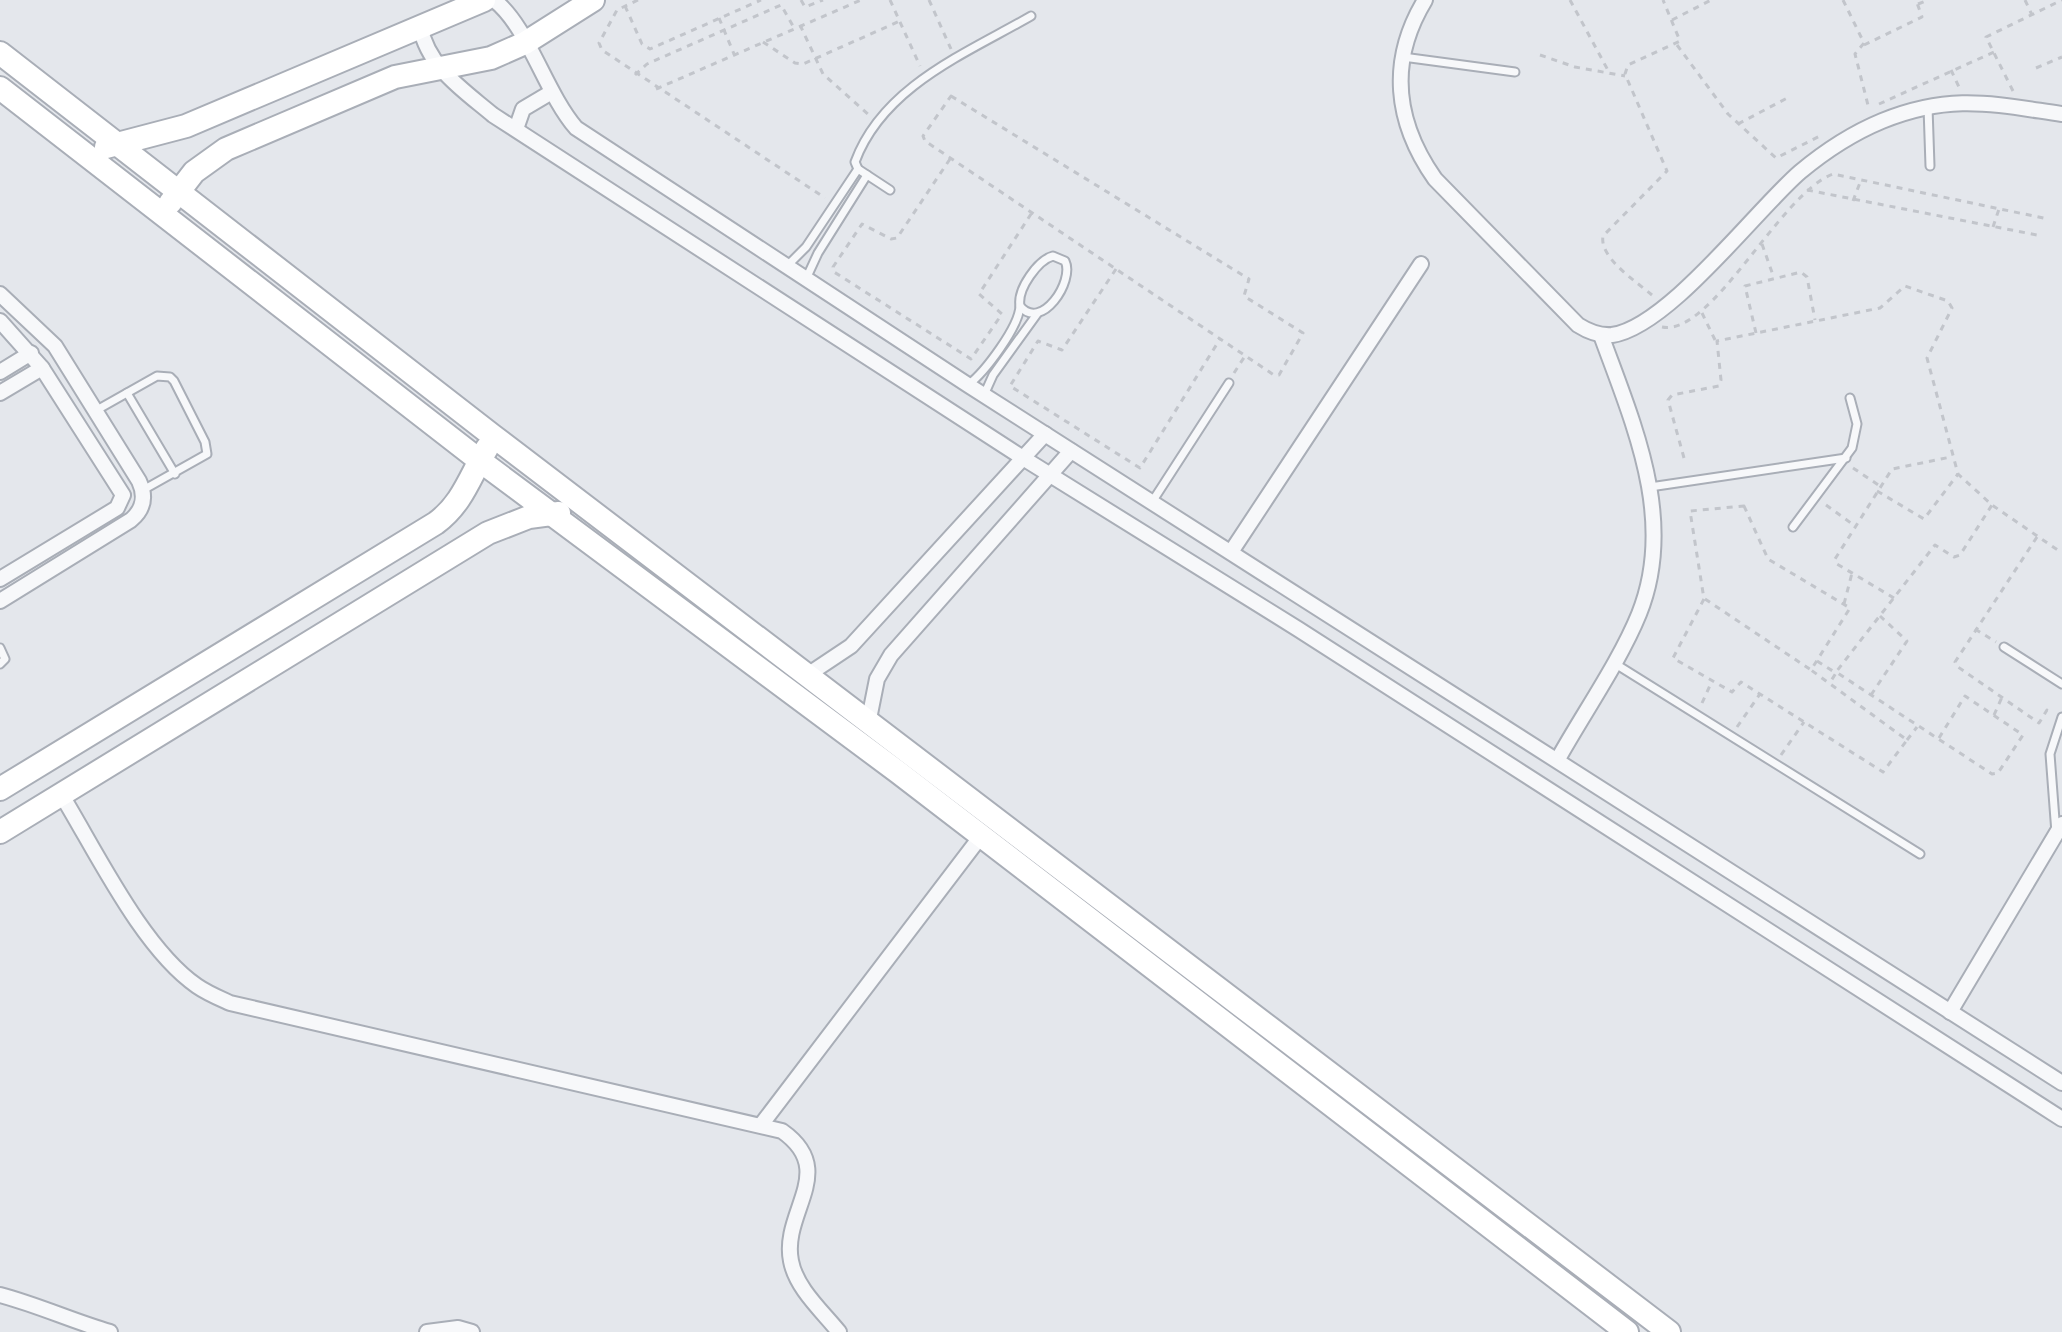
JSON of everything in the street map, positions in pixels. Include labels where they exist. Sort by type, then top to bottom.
[{"type":"street","points":[[94,162],[114,143],[170,132],[484,0]]},
{"type":"street","points":[[494,0],[508,13],[550,93],[576,128],[968,385],[2062,1083]]},
{"type":"street","points":[[162,214],[203,163],[226,149],[395,77],[491,58],[525,43],[593,0]]},
{"type":"street","points":[[1425,0],[1408,34],[1400,89],[1404,122],[1416,152],[1429,170],[1578,325],[1601,335],[1623,332],[1663,306],[1809,166],[1838,144],[1881,122],[1928,107],[1966,101],[2062,114]]},
{"type":"street","points":[[420,26],[426,48],[439,68],[493,115],[1023,458],[1298,629],[2062,1119]]},
{"type":"street","points":[[0,53],[493,436],[869,719],[904,762],[981,836],[1627,1332]]},
{"type":"street","points":[[0,88],[550,513],[904,762],[1669,1332]]},
{"type":"street","points":[[516,129],[523,109],[550,93]]},
{"type":"street","points":[[1231,552],[1421,264]]},
{"type":"street","points":[[0,294],[55,346],[143,490],[141,510],[131,520],[0,601]]},
{"type":"street","points":[[0,321],[42,368],[121,491],[122,500],[117,508],[0,579]]},
{"type":"street","points":[[1558,759],[1639,614],[1650,572],[1653,529],[1650,487],[1641,445],[1601,335]]},
{"type":"street","points":[[0,372],[31,353]]},
{"type":"street","points":[[0,393],[42,368]]},
{"type":"street","points":[[809,674],[851,646],[1045,434]]},
{"type":"street","points":[[0,789],[436,523],[462,496],[493,436]]},
{"type":"street","points":[[869,719],[877,679],[891,655],[1071,451]]},
{"type":"street","points":[[121,491],[143,490]]},
{"type":"street","points":[[0,832],[488,533],[586,505]]},
{"type":"street","points":[[61,794],[146,933],[172,965],[197,986],[230,1003],[782,1131],[805,1156],[808,1178],[790,1241],[791,1263],[801,1284],[839,1332]]},
{"type":"street","points":[[1950,1012],[2059,830]]},
{"type":"street","points":[[761,1125],[981,836]]},
{"type":"street","points":[[0,1295],[38,1305],[53,1314],[110,1332]]},
{"type":"street","points":[[427,1332],[458,1328],[472,1332]]},
{"type":"lane","points":[[787,266],[806,247],[858,169],[857,157],[895,101],[925,77],[1031,16]]},
{"type":"lane","points":[[1403,57],[1515,72]]},
{"type":"lane","points":[[1928,107],[1930,166]]},
{"type":"lane","points":[[858,169],[890,190]]},
{"type":"lane","points":[[806,279],[818,253],[867,175]]},
{"type":"lane","points":[[968,385],[985,368],[1015,324],[1020,293],[1042,261],[1053,256],[1060,257],[1068,273],[1045,310],[1037,314],[1001,363],[984,395]]},
{"type":"lane","points":[[1020,306],[1027,313],[1037,314]]},
{"type":"lane","points":[[95,411],[157,376],[170,377],[174,381],[208,448],[202,458],[143,490]]},
{"type":"lane","points":[[1152,502],[1229,383]]},
{"type":"lane","points":[[127,393],[175,474]]},
{"type":"lane","points":[[1793,527],[1845,460],[1857,424],[1850,398]]},
{"type":"lane","points":[[1650,487],[1845,460]]},
{"type":"lane","points":[[2004,647],[2062,684]]},
{"type":"lane","points":[[0,648],[5,659],[0,664]]},
{"type":"lane","points":[[1612,662],[1920,854]]},
{"type":"lane","points":[[2059,830],[2050,754],[2062,717]]},
{"type":"path","points":[[638,0],[614,13],[599,47],[635,75],[825,198]]},
{"type":"path","points":[[625,6],[642,44],[650,49],[761,0]]},
{"type":"path","points":[[769,0],[773,9]]},
{"type":"path","points":[[801,0],[805,7],[823,0]]},
{"type":"path","points":[[844,0],[847,6]]},
{"type":"path","points":[[656,89],[861,0]]},
{"type":"path","points":[[890,0],[925,77]]},
{"type":"path","points":[[929,0],[956,60]]},
{"type":"path","points":[[1570,0],[1610,75]]},
{"type":"path","points":[[1663,0],[1680,39],[1677,45],[1628,65],[1625,76],[1667,171],[1603,236],[1602,243],[1607,254],[1663,306]]},
{"type":"path","points":[[1672,20],[1711,0]]},
{"type":"path","points":[[1851,0],[1844,2],[1864,45]]},
{"type":"path","points":[[1869,108],[1854,54],[1864,45],[1922,17],[1917,2],[1928,0]]},
{"type":"path","points":[[2025,0],[2032,15]]},
{"type":"path","points":[[2022,108],[1986,37],[2062,0]]},
{"type":"path","points":[[635,75],[645,65],[783,6],[793,28]]},
{"type":"path","points":[[719,18],[734,54]]},
{"type":"path","points":[[763,42],[795,63],[815,59],[900,21]]},
{"type":"path","points":[[800,25],[823,74],[878,122]]},
{"type":"path","points":[[1677,45],[1738,124],[1776,158],[1820,136]]},
{"type":"path","points":[[1857,115],[1994,52]]},
{"type":"path","points":[[1540,55],[1610,75],[1625,76]]},
{"type":"path","points":[[2036,68],[2062,57]]},
{"type":"path","points":[[1951,70],[1966,101]]},
{"type":"path","points":[[953,96],[1249,279],[1244,296],[1304,336],[1278,375],[950,159],[923,137],[953,96]]},
{"type":"path","points":[[1738,124],[1791,96]]},
{"type":"path","points":[[950,159],[897,238],[891,239],[862,224],[833,267],[834,272],[971,359],[1002,314],[979,294],[1033,211]]},
{"type":"path","points":[[1648,317],[1669,328],[1702,313],[1807,190],[1833,174],[2048,219]]},
{"type":"path","points":[[1853,201],[1861,180]]},
{"type":"path","points":[[1807,190],[2042,236]]},
{"type":"path","points":[[1993,227],[1999,209]]},
{"type":"path","points":[[1761,243],[1774,278]]},
{"type":"path","points":[[1116,269],[1062,350],[1038,341],[1010,386],[1140,468],[1220,339]]},
{"type":"path","points":[[1756,333],[1744,288],[1747,284],[1801,272],[1806,275],[1815,320]]},
{"type":"path","points":[[1716,342],[1880,308],[1902,286],[1950,303],[1953,311],[1927,358],[1958,474],[1992,505],[2062,553]]},
{"type":"path","points":[[1684,458],[1668,400],[1672,395],[1719,386],[1721,380],[1716,342],[1702,313]]},
{"type":"path","points":[[1229,383],[1245,356]]},
{"type":"path","points":[[1894,598],[1834,561],[1893,468],[1951,457]]},
{"type":"path","points":[[1845,460],[1880,486]]},
{"type":"path","points":[[1877,491],[1924,519],[1958,474]]},
{"type":"path","points":[[1816,498],[1855,526]]},
{"type":"path","points":[[1811,670],[1850,610],[1768,559],[1747,509],[1739,505],[1689,513],[1704,599],[1673,657],[1732,692],[1741,682],[1881,772],[1917,726]]},
{"type":"path","points":[[1829,684],[1936,545],[1954,557],[1960,555],[1992,505]]},
{"type":"path","points":[[1844,604],[1852,573]]},
{"type":"path","points":[[1704,599],[1811,670],[1907,740]]},
{"type":"path","points":[[1871,695],[1907,641],[1880,616]]},
{"type":"path","points":[[1975,629],[2004,647]]},
{"type":"path","points":[[1817,661],[1996,774],[2023,735],[1965,697],[1939,738]]},
{"type":"path","points":[[1697,715],[1712,681]]},
{"type":"path","points":[[1731,736],[1760,694]]},
{"type":"path","points":[[1994,715],[2002,697]]},
{"type":"path","points":[[1775,764],[1804,722]]}]
